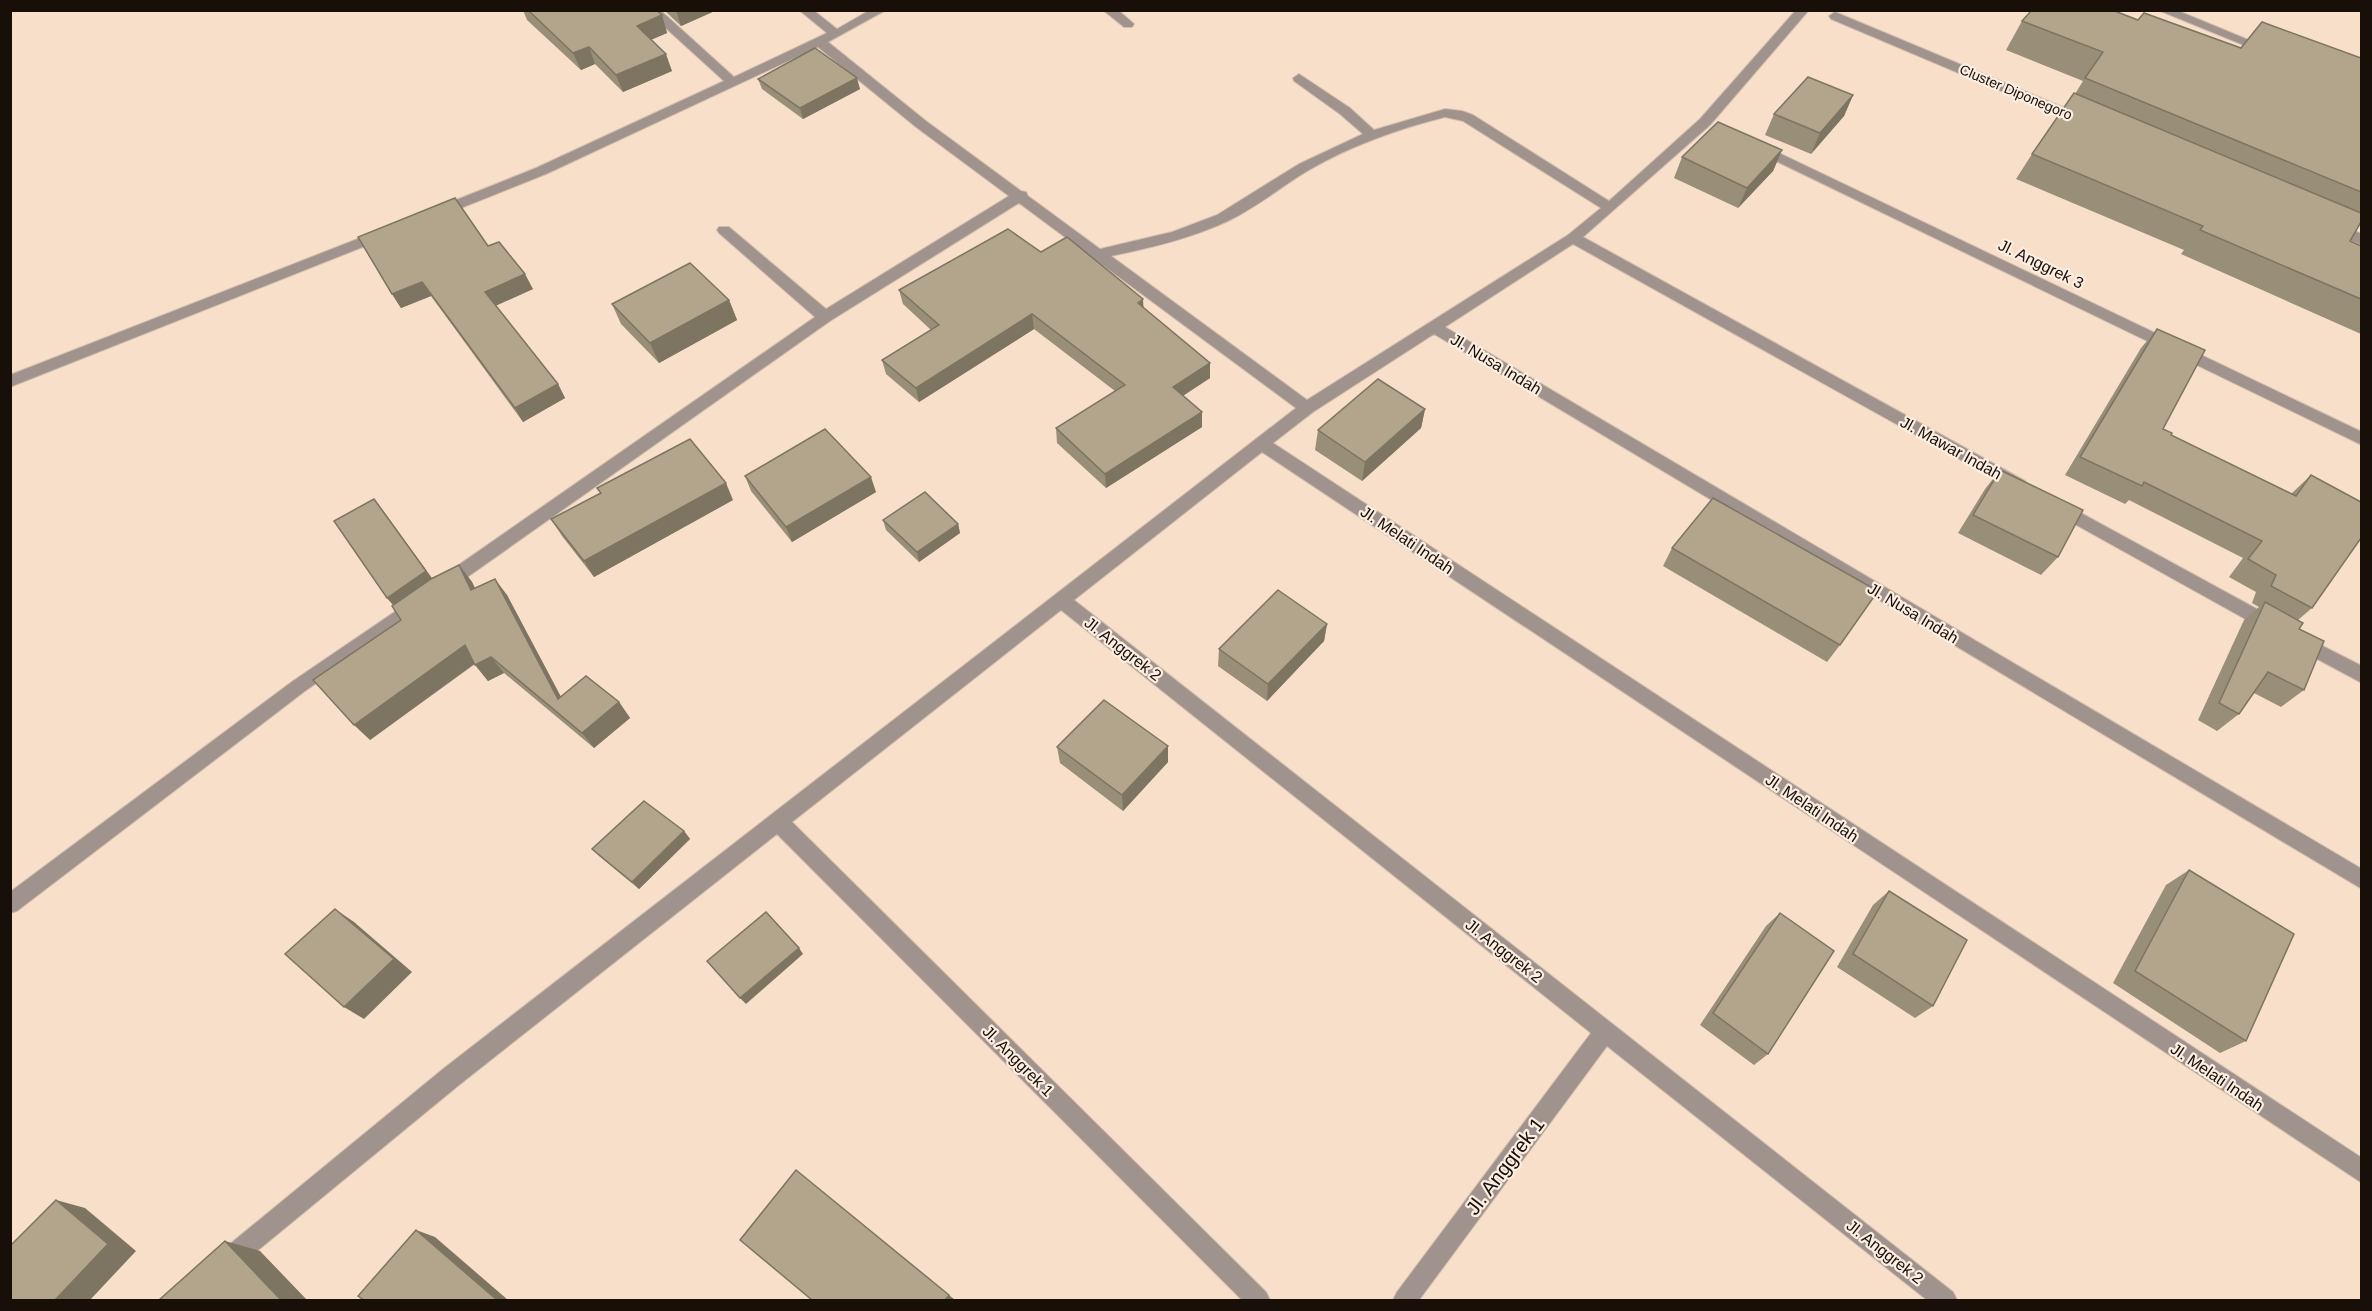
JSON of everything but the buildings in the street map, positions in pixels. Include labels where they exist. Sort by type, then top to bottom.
[{"type":"street","points":[[652,10],[732,82]]},
{"type":"street","points":[[805,10],[836,34]]},
{"type":"street","points":[[419,220],[541,171],[820,42],[880,10]]},
{"type":"street","points":[[1109,10],[1128,24]]},
{"type":"street","points":[[215,1271],[451,1077],[1307,408],[1573,238],[1710,124],[1803,10]]},
{"type":"street","points":[[2164,10],[2285,57]]},
{"type":"street","name":"Cluster Diponegoro","points":[[1835,15],[2098,128]]},
{"type":"street","points":[[820,42],[921,124],[1021,195],[1307,408]]},
{"type":"street","points":[[1299,78],[1345,111],[1372,135]]},
{"type":"street","points":[[1099,254],[1159,242],[1225,217],[1304,168],[1344,147],[1372,135],[1435,116],[1457,114],[1468,118],[1610,208]]},
{"type":"street","name":"Jl. Anggrek 3","points":[[1747,141],[2361,440]]},
{"type":"street","points":[[10,904],[298,686],[825,317],[1021,195]]},
{"type":"street","points":[[2318,221],[2361,240]]},
{"type":"street","points":[[10,381],[397,228]]},
{"type":"street","points":[[724,230],[825,317]]},
{"type":"street","name":"Jl. Mawar Indah","points":[[1573,238],[2361,675]]},
{"type":"street","name":"Jl. Nusa Indah","points":[[1434,327],[2361,880]]},
{"type":"street","name":"Jl. Melati Indah","points":[[1262,444],[2361,1172]]},
{"type":"street","name":"Jl. Anggrek 2","points":[[1062,601],[1945,1300]]},
{"type":"street","name":"Jl. Anggrek 1","points":[[778,822],[1258,1300]]},
{"type":"street","name":"Jl. Anggrek 1","points":[[1405,1300],[1605,1031]]}]
